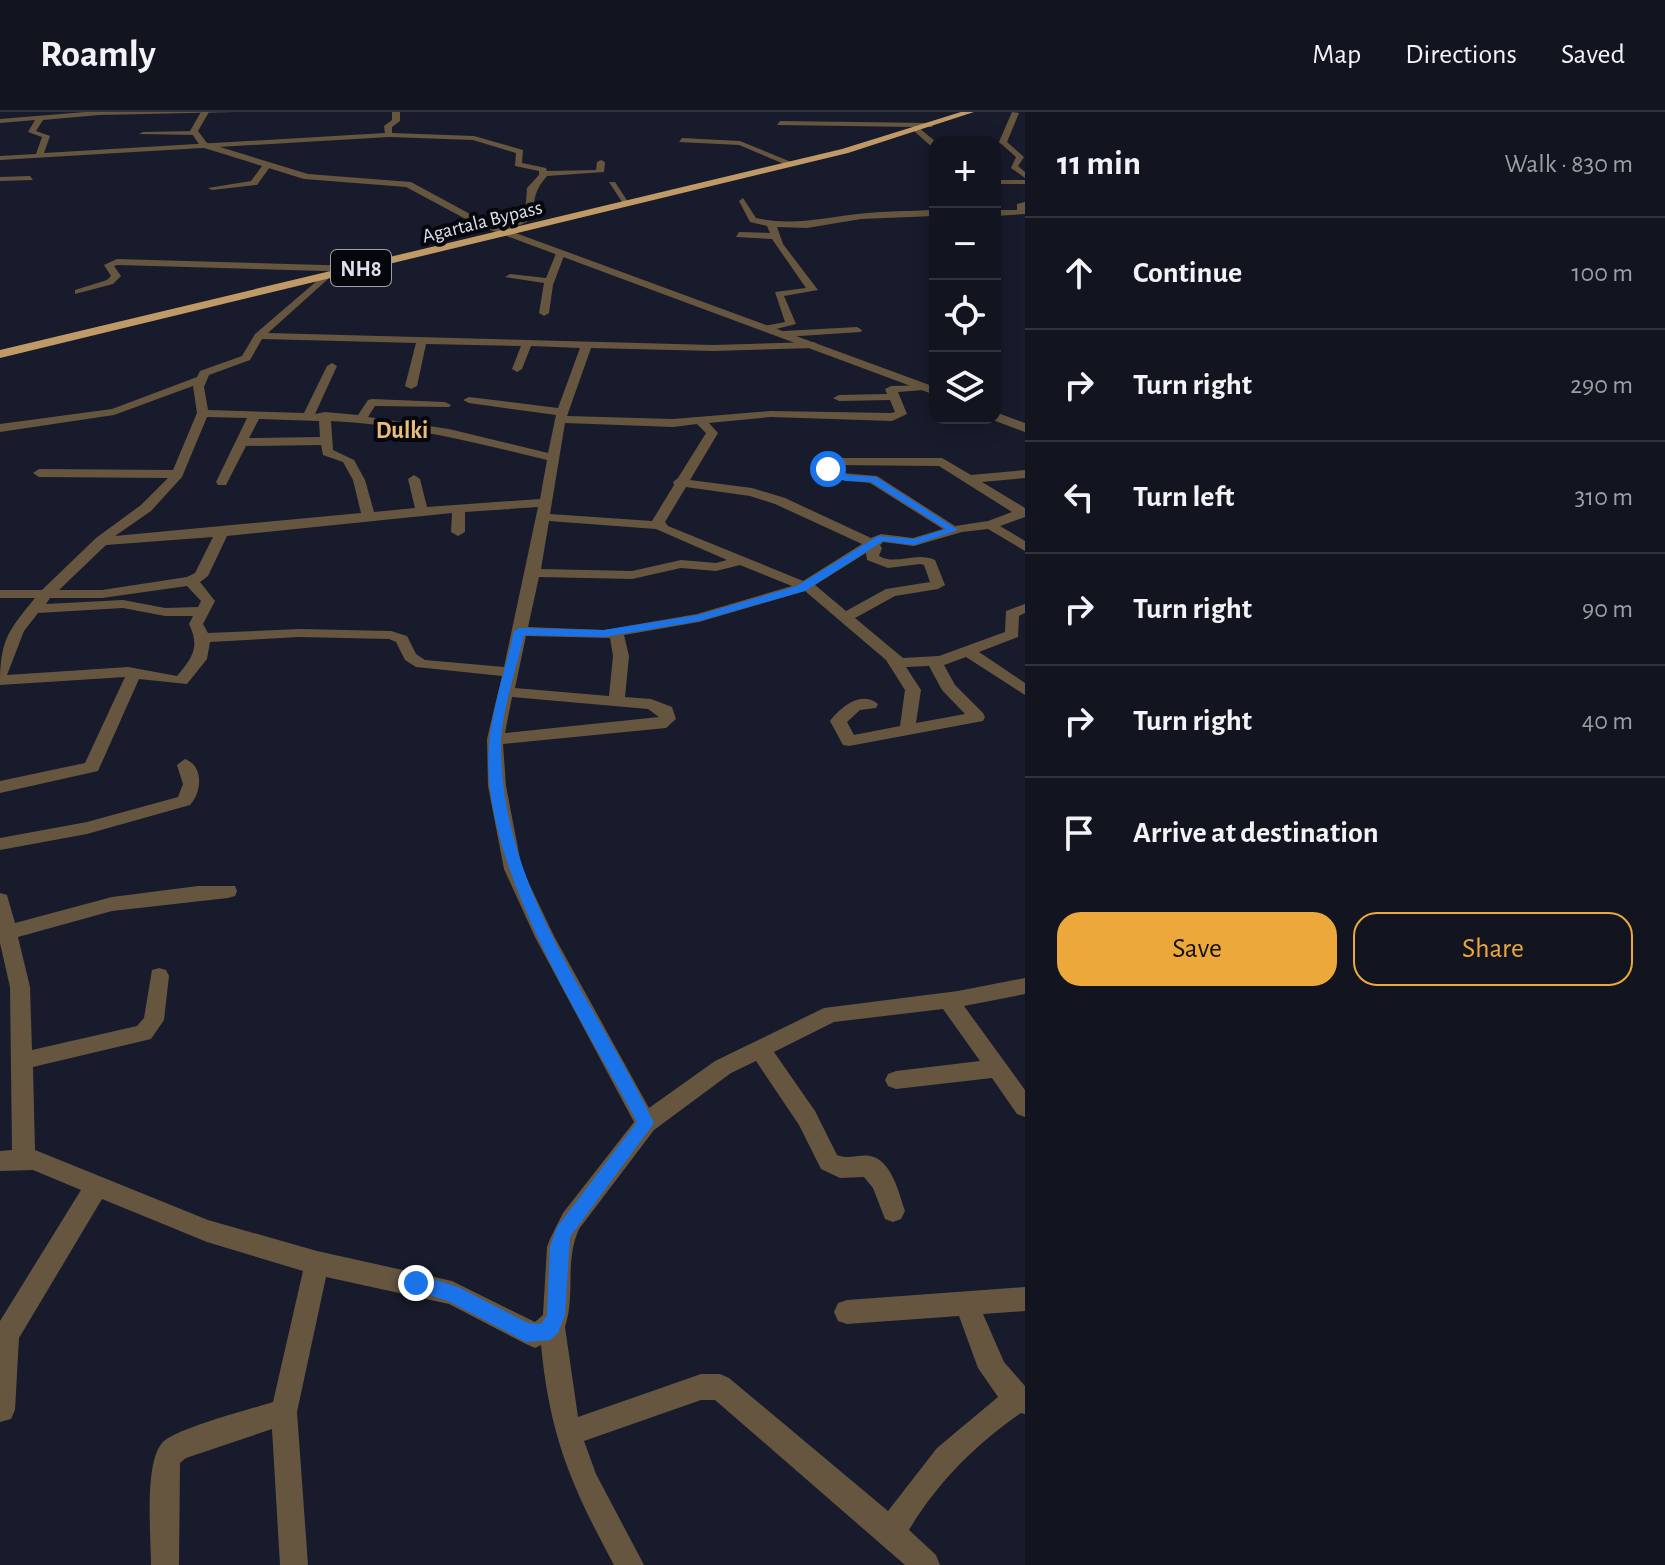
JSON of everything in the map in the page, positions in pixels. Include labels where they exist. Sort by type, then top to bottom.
[{"type":"highway","name":"Agartala Bypass","points":[[0,354],[792,164],[970,112]]},
{"type":"street","points":[[195,133],[205,112]]},
{"type":"street","points":[[0,121],[99,113],[232,112]]},
{"type":"street","points":[[389,135],[388,126],[396,121],[396,112]]},
{"type":"street","points":[[1025,115],[1014,112],[1003,142],[1020,157],[1014,166],[1025,176]]},
{"type":"street","points":[[39,155],[46,136],[32,132],[40,118]]},
{"type":"street","points":[[780,123],[930,125]]},
{"type":"street","points":[[917,129],[929,140]]},
{"type":"street","points":[[143,134],[195,133]]},
{"type":"street","points":[[195,133],[204,145],[316,178],[405,183],[470,219],[929,389]]},
{"type":"street","points":[[0,158],[389,135],[478,138],[520,152],[518,164],[541,168],[543,174]]},
{"type":"street","points":[[364,137],[371,147]]},
{"type":"street","points":[[682,140],[740,143],[792,164]]},
{"type":"street","points":[[112,150],[113,164]]},
{"type":"street","points":[[497,228],[523,223],[529,217],[531,188],[543,174],[600,172],[601,162]]},
{"type":"street","points":[[212,188],[254,183],[268,164]]},
{"type":"street","points":[[0,179],[30,178]]},
{"type":"street","points":[[1001,182],[1025,182]]},
{"type":"street","points":[[612,184],[627,203]]},
{"type":"street","points":[[743,201],[753,220],[771,224],[798,225],[861,216],[929,213]]},
{"type":"street","points":[[1001,213],[1022,212],[1020,206],[1025,205]]},
{"type":"street","points":[[768,328],[791,324],[778,294],[813,290],[774,236],[771,224]]},
{"type":"street","points":[[739,235],[774,236]]},
{"type":"street","points":[[544,313],[549,281],[560,253]]},
{"type":"street","points":[[78,292],[110,282],[116,276],[109,265],[117,262],[358,269]]},
{"type":"street","points":[[0,428],[114,412],[199,380],[211,369],[246,358],[259,336],[325,277]]},
{"type":"street","points":[[510,277],[549,281]]},
{"type":"street","points":[[784,334],[857,330]]},
{"type":"street","points":[[259,336],[586,346],[737,348],[814,345]]},
{"type":"street","points":[[411,386],[422,340]]},
{"type":"street","points":[[517,369],[527,344]]},
{"type":"street","points":[[586,346],[561,416],[533,573],[495,739],[497,786],[513,869],[545,937],[646,1123]]},
{"type":"street","points":[[309,415],[332,366]]},
{"type":"street","points":[[0,673],[8,633],[101,541],[146,508],[178,474],[203,413],[199,380]]},
{"type":"street","points":[[469,400],[561,416],[700,421],[771,414],[899,416],[891,389],[929,389]]},
{"type":"street","points":[[839,398],[893,397]]},
{"type":"street","points":[[361,419],[372,402],[445,405]]},
{"type":"street","points":[[203,413],[325,415],[361,419],[449,433],[554,458]]},
{"type":"street","points":[[222,482],[255,414]]},
{"type":"street","points":[[325,415],[327,452],[348,460],[369,518]]},
{"type":"street","points":[[1001,418],[1025,428]]},
{"type":"street","points":[[659,525],[679,482],[712,433],[700,421]]},
{"type":"street","points":[[241,442],[325,441]]},
{"type":"street","points":[[953,530],[873,479],[838,476],[822,461],[935,460],[1024,512]]},
{"type":"street","points":[[39,473],[178,474]]},
{"type":"street","points":[[969,479],[1025,474]]},
{"type":"street","points":[[414,479],[422,511]]},
{"type":"street","points":[[679,482],[752,492],[780,501],[872,544],[875,548],[872,557],[883,564],[928,561],[939,582],[934,586],[891,592],[845,618]]},
{"type":"street","points":[[101,541],[221,535],[459,507],[543,510],[659,525],[805,586],[845,618],[893,660],[913,690],[907,731]]},
{"type":"street","points":[[458,532],[459,507]]},
{"type":"street","points":[[520,631],[616,632],[699,618],[805,586],[884,537],[914,542],[953,530],[990,525],[1024,512]]},
{"type":"street","points":[[990,525],[1025,547]]},
{"type":"street","points":[[3,596],[102,594],[191,581],[201,576],[221,535]]},
{"type":"street","points":[[533,573],[632,575],[681,564],[716,567],[740,561]]},
{"type":"street","points":[[0,680],[92,672],[134,673],[181,681],[199,659],[203,638],[196,624],[208,601],[191,581]]},
{"type":"street","points":[[33,609],[123,604],[165,612],[202,611]]},
{"type":"street","points":[[893,660],[904,664],[935,663],[1013,634],[1019,610]]},
{"type":"street","points":[[1019,610],[1025,625]]},
{"type":"street","points":[[616,632],[621,656],[617,699]]},
{"type":"street","points":[[203,638],[308,633],[391,635],[402,639],[410,657],[421,664],[510,672]]},
{"type":"street","points":[[967,651],[1025,690]]},
{"type":"street","points":[[870,704],[856,705],[838,721],[849,741],[860,742],[977,717],[948,687],[935,663]]},
{"type":"street","points":[[0,787],[92,767],[134,673]]},
{"type":"street","points":[[495,739],[660,724],[668,719],[666,711],[659,707],[617,699],[506,692]]},
{"type":"street","points":[[0,844],[87,828],[184,801],[191,794],[192,779],[185,765]]},
{"type":"street","points":[[3,935],[87,906],[163,894],[228,891]]},
{"type":"street","points":[[0,900],[3,935],[20,987],[24,1159]]},
{"type":"street","points":[[21,1061],[144,1033],[154,1020],[159,976]]},
{"type":"street","points":[[630,1565],[582,1474],[554,1367],[552,1327],[563,1233],[646,1123],[723,1067],[831,1014],[948,1000],[1025,986]]},
{"type":"street","points":[[948,1000],[1025,1107]]},
{"type":"street","points":[[759,1048],[807,1118],[829,1162],[840,1168],[869,1166],[883,1182],[893,1211]]},
{"type":"street","points":[[896,1080],[997,1068]]},
{"type":"street","points":[[0,1161],[24,1159],[207,1231],[317,1263],[452,1293],[535,1335],[552,1327]]},
{"type":"street","points":[[2,1410],[3,1336],[96,1187]]},
{"type":"street","points":[[294,1565],[284,1412],[317,1263]]},
{"type":"street","points":[[847,1312],[1025,1299]]},
{"type":"street","points":[[891,1533],[927,1476],[970,1431],[1022,1399],[984,1354],[967,1304]]},
{"type":"street","points":[[569,1433],[701,1387],[720,1387],[926,1565]]},
{"type":"street","points":[[165,1565],[166,1465],[170,1454],[178,1447],[284,1412]]},
{"type":"district","name":"Dulki","points":[[402,430]]},
{"type":"route","points":[[416,1283],[452,1293],[526,1332],[535,1335],[544,1333],[552,1327],[556,1315],[559,1247],[563,1233],[646,1123],[545,937],[513,869],[497,786],[495,739],[520,631],[604,634],[699,618],[801,588],[881,538],[906,543],[953,530],[873,479],[845,478],[828,469]]}]
